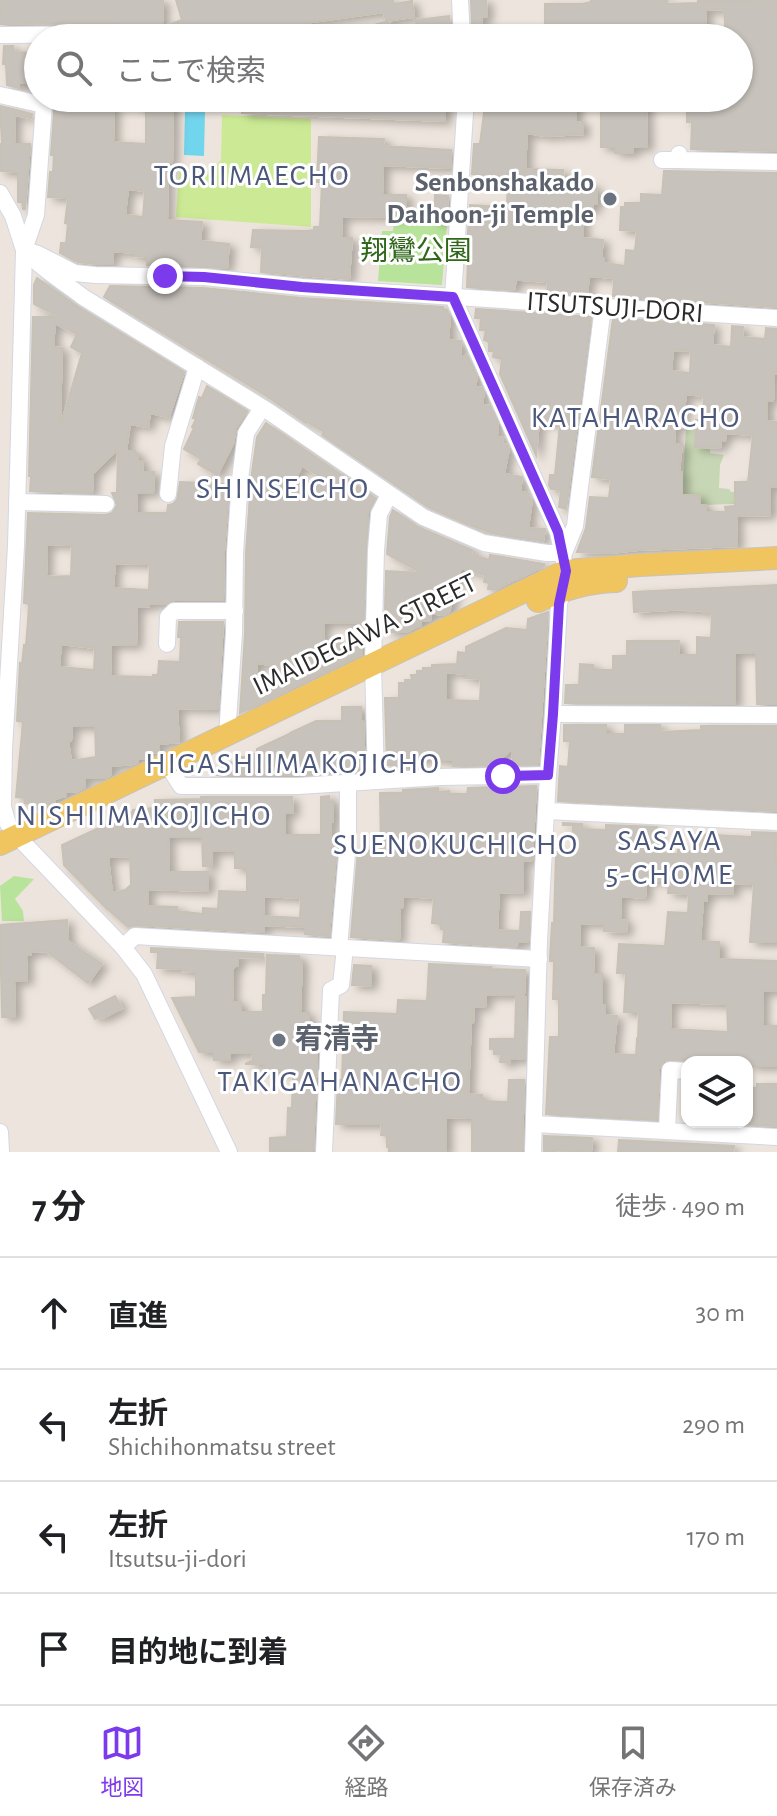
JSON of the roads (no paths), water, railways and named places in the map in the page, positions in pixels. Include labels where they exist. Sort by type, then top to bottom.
[{"type":"main road","name":"IMAIDEGAWA STREET","points":[[0,860],[15,842],[373,671],[564,571],[777,558]]},
{"type":"main road","name":"IMAIDEGAWA STREET","points":[[564,571],[600,582],[777,572]]},
{"type":"main road","name":"IMAIDEGAWA STREET","points":[[171,770],[227,735],[373,671]]},
{"type":"street","points":[[460,0],[461,24]]},
{"type":"street","points":[[0,35],[24,35]]},
{"type":"street","points":[[0,95],[24,100]]},
{"type":"street","points":[[43,112],[36,215],[24,250],[17,502],[3,807],[15,842],[123,947],[144,974],[229,1152]]},
{"type":"street","points":[[465,112],[453,297],[558,532],[564,571]]},
{"type":"street","points":[[673,158],[777,162]]},
{"type":"street","points":[[0,193],[13,216],[24,250],[42,268],[83,297],[262,408],[423,517],[484,543],[547,553],[564,571]]},
{"type":"street","name":"ITSUTSUJI-DORI","points":[[24,250],[75,273],[95,275],[204,277],[302,287],[777,318]]},
{"type":"street","points":[[83,297],[82,285],[95,275]]},
{"type":"street","points":[[533,1152],[539,959],[559,604],[575,526],[603,307]]},
{"type":"street","points":[[168,494],[173,446],[197,367]]},
{"type":"street","points":[[227,735],[240,479],[246,433],[262,408]]},
{"type":"street","points":[[376,780],[373,671],[379,514],[389,495]]},
{"type":"street","points":[[17,502],[106,504]]},
{"type":"street","points":[[167,644],[168,617],[174,611],[235,611]]},
{"type":"street","points":[[553,714],[777,715]]},
{"type":"street","points":[[171,770],[181,786],[298,786],[440,777],[548,775]]},
{"type":"street","points":[[324,1152],[331,990],[341,985],[348,782]]},
{"type":"street","points":[[547,811],[777,822]]},
{"type":"street","points":[[123,947],[135,936],[539,959]]},
{"type":"street","points":[[667,1131],[670,1070],[681,1071]]},
{"type":"street","points":[[534,1124],[667,1131],[713,1128],[777,1137]]},
{"type":"street","points":[[0,1132],[1,1152]]},
{"type":"water","points":[[185,112],[205,112],[204,156],[184,155]]},
{"type":"place","name":"Senbonshakado Daihoon-ji Temple","points":[[610,199]]},
{"type":"place","name":"宥清寺","points":[[279,1040]]},
{"type":"district","name":"TORIIMAECHO","points":[[252,176]]},
{"type":"district","name":"KATAHARACHO","points":[[636,418]]},
{"type":"district","name":"SHINSEICHO","points":[[283,489]]},
{"type":"district","name":"HIGASHIIMAKOJICHO","points":[[293,764]]},
{"type":"district","name":"NISHIIMAKOJICHO","points":[[144,816]]},
{"type":"district","name":"SUENOKUCHICHO","points":[[456,845]]},
{"type":"district","name":"SASAYA 5-CHOME","points":[[670,858]]},
{"type":"district","name":"TAKIGAHANACHO","points":[[340,1082]]},
{"type":"park label","name":"翔鸞公園","points":[[416,252]]}]
